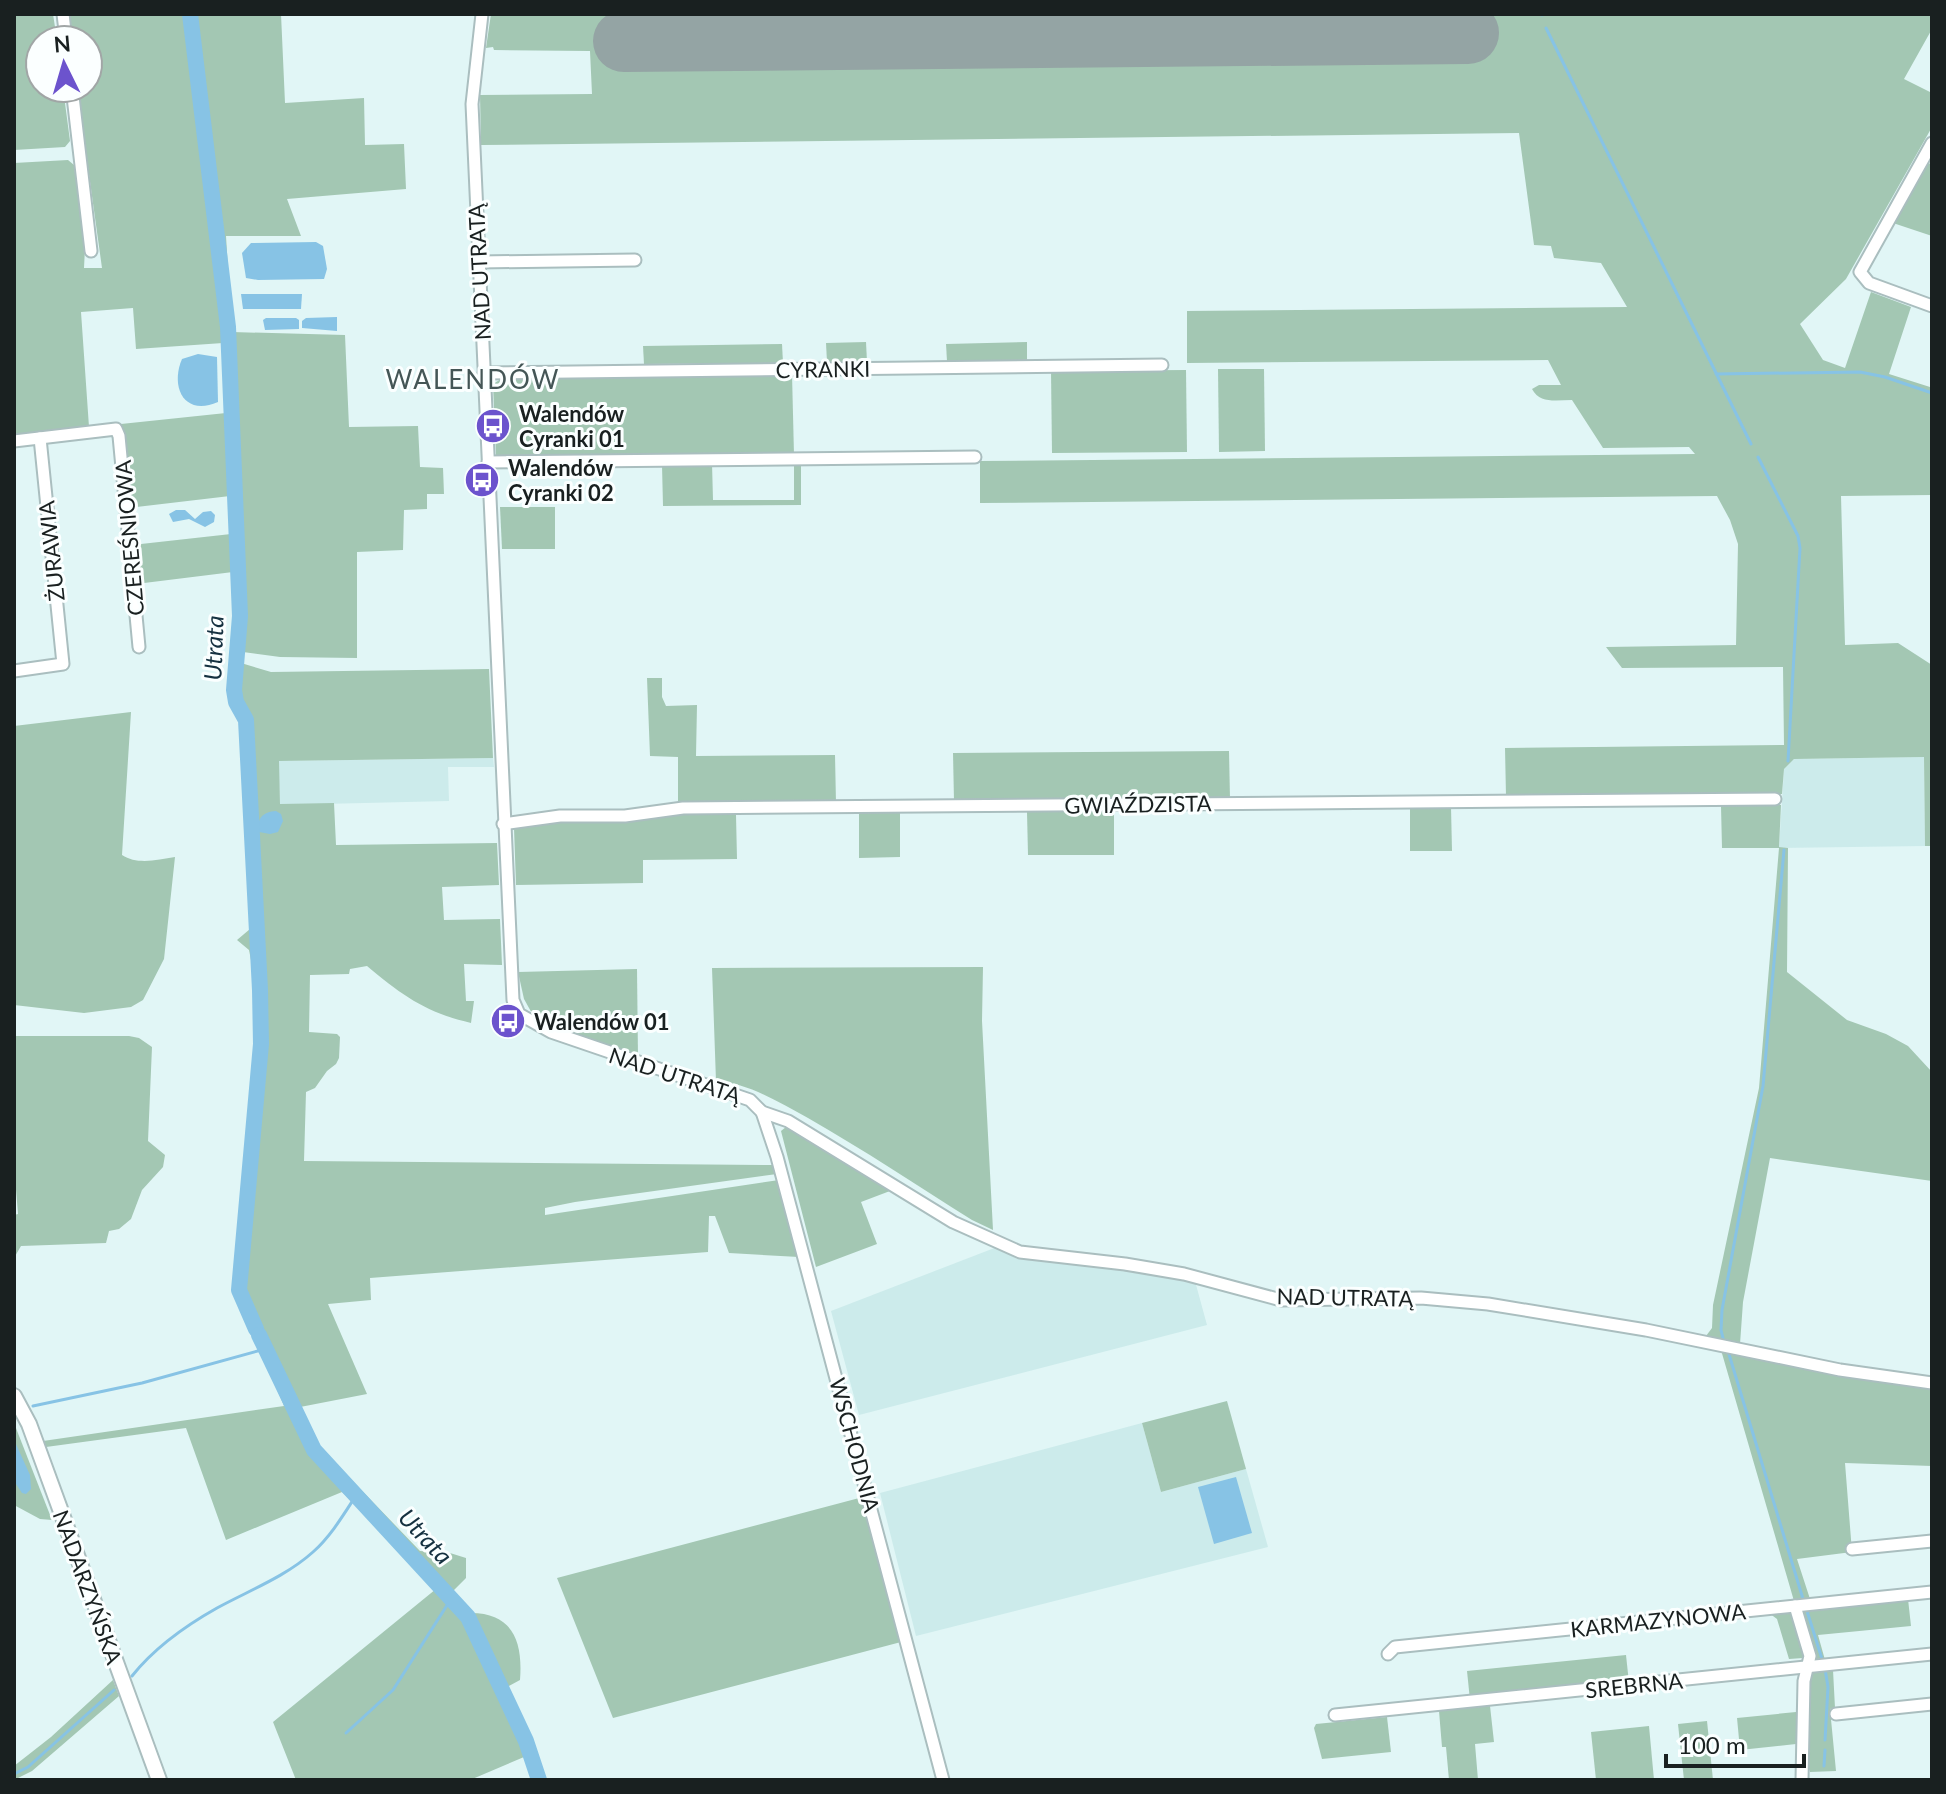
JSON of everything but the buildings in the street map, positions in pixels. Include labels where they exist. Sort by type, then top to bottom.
[{"type":"street","name":"NAD UTRATĄ","points":[[482,14],[472,104],[503,824],[513,1000],[519,1014],[551,1032],[750,1100],[762,1112],[788,1121],[953,1222],[1020,1252],[1184,1274],[1281,1300],[1421,1298],[1488,1304],[1646,1330],[1840,1370],[1932,1383]]},
{"type":"street","points":[[74,104],[91,251]]},
{"type":"street","points":[[1932,143],[1929,156],[1860,272],[1869,283],[1932,306]]},
{"type":"street","points":[[479,262],[635,260]]},
{"type":"street","name":"CYRANKI","points":[[484,373],[1162,365]]},
{"type":"street","name":"CZEREŚNIOWA","points":[[40,438],[116,429],[139,647]]},
{"type":"street","points":[[14,441],[40,438]]},
{"type":"street","name":"ŻURAWIA","points":[[14,671],[63,664],[40,438]]},
{"type":"street","points":[[488,462],[975,457]]},
{"type":"street","name":"GWIAŹDZISTA","points":[[503,824],[560,816],[625,816],[683,808],[1775,799]]},
{"type":"street","name":"WSCHODNIA","points":[[762,1112],[794,1218],[943,1780]]},
{"type":"street","name":"NADARZYŃSKA","points":[[14,1396],[29,1424],[159,1780]]},
{"type":"street","points":[[1852,1549],[1932,1541]]},
{"type":"street","name":"KARMAZYNOWA","points":[[1388,1654],[1395,1647],[1932,1592]]},
{"type":"street","points":[[1795,1606],[1810,1656],[1805,1667],[1802,1780]]},
{"type":"street","name":"SREBRNA","points":[[1335,1715],[1932,1654]]},
{"type":"street","points":[[1836,1714],[1932,1704]]},
{"type":"shaded area","points":[[1924,757],[1925,846],[1779,848],[1784,769],[1794,759]]},
{"type":"shaded area","points":[[493,758],[494,767],[448,767],[449,801],[280,805],[278,761]]},
{"type":"shaded area","points":[[997,1247],[1017,1259],[1095,1264],[1195,1281],[1207,1325],[859,1415],[831,1311]]},
{"type":"shaded area","points":[[1142,1423],[1161,1492],[1246,1469],[1268,1547],[916,1636],[880,1493]]},
{"type":"green space","points":[[14,14],[53,14],[55,24],[24,24],[24,104],[65,104],[70,141],[65,147],[14,150]]},
{"type":"green space","points":[[67,14],[281,14],[285,103],[364,98],[365,145],[404,144],[406,189],[287,199],[301,236],[226,236],[232,332],[345,335],[349,427],[418,426],[420,467],[443,468],[444,494],[427,494],[427,509],[404,510],[403,550],[357,552],[357,658],[280,657],[243,652],[241,663],[271,672],[489,669],[493,758],[279,761],[280,804],[334,803],[336,845],[497,843],[499,885],[442,887],[444,920],[500,919],[502,965],[464,964],[466,1001],[474,1001],[471,1023],[440,1014],[415,1002],[367,966],[350,969],[349,974],[310,975],[309,1032],[337,1034],[340,1037],[336,1064],[315,1088],[306,1092],[304,1161],[775,1165],[777,1174],[575,1202],[545,1208],[545,1215],[779,1180],[799,1257],[729,1253],[715,1216],[709,1216],[708,1252],[370,1278],[371,1300],[328,1304],[367,1394],[295,1408],[318,1445],[420,1551],[450,1553],[466,1558],[466,1578],[453,1591],[471,1613],[485,1614],[506,1624],[517,1642],[520,1680],[505,1688],[530,1743],[542,1780],[533,1780],[524,1757],[470,1780],[296,1780],[273,1722],[436,1589],[399,1546],[342,1492],[226,1540],[186,1428],[46,1447],[43,1441],[284,1406],[236,1290],[255,1045],[253,970],[249,950],[237,940],[250,929],[242,729],[230,697],[234,651],[233,572],[136,584],[132,545],[231,534],[230,496],[128,508],[121,424],[226,413],[223,343],[136,349],[133,308],[81,312],[89,427],[14,436],[14,163],[68,160],[74,165],[85,248],[84,268],[102,268],[79,104],[104,104],[104,24],[68,24]]},
{"type":"green space","points":[[491,14],[1932,14],[1932,29],[1904,79],[1932,93],[1932,127],[1846,279],[1800,324],[1823,360],[1845,368],[1871,292],[1911,307],[1889,374],[1930,387],[1932,383],[1932,495],[1841,496],[1845,645],[1898,643],[1932,665],[1932,846],[1925,846],[1924,757],[1794,759],[1784,769],[1782,794],[1506,796],[1505,748],[1784,745],[1783,667],[1622,668],[1606,647],[1736,645],[1738,544],[1717,496],[980,503],[980,461],[1695,454],[1689,447],[1603,448],[1572,400],[1544,399],[1535,394],[1532,389],[1539,385],[1561,385],[1548,360],[1187,363],[1187,311],[1627,307],[1601,263],[1554,258],[1551,246],[1534,245],[1519,133],[481,145],[480,95],[592,94],[590,51],[486,48]]},
{"type":"green space","points":[[1932,163],[1932,236],[1893,223],[1927,164]]},
{"type":"green space","points":[[866,342],[867,362],[827,362],[826,343]]},
{"type":"green space","points":[[1027,342],[1027,360],[947,361],[946,344]]},
{"type":"green space","points":[[782,344],[783,363],[644,364],[643,346]]},
{"type":"green space","points":[[1218,369],[1264,369],[1265,451],[1219,452]]},
{"type":"green space","points":[[1186,370],[1187,452],[1052,453],[1051,371]]},
{"type":"green space","points":[[792,374],[794,455],[500,458],[496,455],[493,384],[501,379]]},
{"type":"green space","points":[[712,463],[713,500],[794,500],[794,463],[801,463],[801,505],[663,506],[662,465]]},
{"type":"green space","points":[[500,507],[555,507],[555,549],[502,549]]},
{"type":"green space","points":[[647,678],[662,678],[662,697],[666,706],[697,705],[696,756],[835,755],[836,803],[678,804],[678,757],[650,756]]},
{"type":"green space","points":[[131,712],[122,855],[141,861],[175,857],[164,959],[143,1000],[131,1007],[84,1013],[14,1005],[14,726]]},
{"type":"green space","points":[[1229,751],[1230,799],[954,801],[953,753]]},
{"type":"green space","points":[[1781,805],[1779,847],[1788,848],[1787,972],[1847,1020],[1886,1034],[1908,1046],[1932,1072],[1932,1181],[1770,1158],[1743,1302],[1740,1344],[1706,1336],[1712,1328],[1713,1305],[1759,1088],[1779,848],[1722,848],[1721,806]]},
{"type":"green space","points":[[1451,807],[1452,851],[1410,851],[1410,808]]},
{"type":"green space","points":[[1114,811],[1114,855],[1028,855],[1027,812]]},
{"type":"green space","points":[[859,813],[900,813],[900,857],[859,858]]},
{"type":"green space","points":[[694,814],[736,815],[737,859],[643,860],[643,883],[516,885],[514,828],[535,822]]},
{"type":"green space","points":[[983,967],[982,1021],[993,1230],[786,1106],[752,1089],[716,1081],[712,968]]},
{"type":"green space","points":[[637,969],[638,1058],[534,1017],[524,999],[518,972]]},
{"type":"green space","points":[[14,1036],[129,1036],[139,1038],[152,1047],[148,1141],[165,1155],[163,1167],[142,1190],[131,1219],[119,1229],[109,1231],[106,1243],[21,1246],[14,1258],[14,1215],[18,1214],[14,1165]]},
{"type":"green space","points":[[786,1127],[890,1191],[861,1202],[877,1244],[816,1267],[781,1131]]},
{"type":"green space","points":[[1721,1350],[1816,1372],[1932,1388],[1932,1466],[1845,1463],[1852,1552],[1797,1559],[1810,1599],[1794,1601]]},
{"type":"green space","points":[[1227,1401],[1246,1469],[1161,1492],[1142,1423]]},
{"type":"green space","points":[[14,1423],[52,1520],[40,1519],[14,1505]]},
{"type":"green space","points":[[863,1497],[901,1642],[613,1718],[557,1578]]},
{"type":"green space","points":[[1908,1599],[1911,1626],[1818,1635],[1825,1660],[1818,1661],[1812,1656],[1800,1613],[1803,1610]]},
{"type":"green space","points":[[1769,1613],[1791,1613],[1803,1658],[1789,1659],[1777,1619]]},
{"type":"green space","points":[[1626,1655],[1629,1683],[1470,1700],[1467,1671]]},
{"type":"green space","points":[[1811,1670],[1833,1670],[1835,1708],[1830,1709],[1836,1771],[1810,1772],[1807,1762],[1808,1676]]},
{"type":"green space","points":[[113,1680],[119,1696],[32,1771],[14,1780],[14,1766]]},
{"type":"green space","points":[[1490,1706],[1494,1742],[1475,1744],[1478,1780],[1449,1780],[1439,1711]]},
{"type":"green space","points":[[1796,1712],[1796,1744],[1740,1750],[1737,1718]]},
{"type":"green space","points":[[1387,1717],[1391,1752],[1322,1759],[1314,1728],[1316,1724]]},
{"type":"green space","points":[[1707,1721],[1713,1780],[1684,1780],[1678,1724]]},
{"type":"green space","points":[[1649,1726],[1654,1780],[1596,1780],[1591,1732]]},
{"type":"water","points":[[316,242],[323,246],[327,269],[324,279],[246,278],[242,253],[251,243]]},
{"type":"water","points":[[241,294],[302,294],[301,309],[243,309]]},
{"type":"water","points":[[337,317],[337,331],[302,328],[302,321],[306,318]]},
{"type":"water","points":[[296,318],[299,329],[265,330],[263,320]]},
{"type":"water","points":[[198,354],[217,357],[218,402],[206,406],[189,402],[179,389],[182,359]]},
{"type":"water","points":[[185,510],[195,519],[203,512],[211,511],[215,515],[214,522],[205,527],[189,519],[173,522],[169,514]]},
{"type":"water","points":[[276,811],[283,821],[278,832],[259,832],[262,817]]},
{"type":"water","points":[[15,1442],[30,1475],[31,1489],[26,1494],[14,1481]]},
{"type":"water","points":[[1236,1477],[1252,1533],[1214,1544],[1198,1487]]},
{"type":"waterway","name":"Utrata","points":[[190,14],[228,327],[240,616],[234,690],[236,702],[246,720],[261,1044],[239,1290],[256,1329]]},
{"type":"waterway","points":[[1546,28],[1751,444]]},
{"type":"waterway","points":[[1716,374],[1860,372],[1932,393]]},
{"type":"waterway","points":[[1758,457],[1798,536],[1800,548],[1788,761]]},
{"type":"waterway","points":[[1724,1342],[1722,1310],[1763,1086],[1784,850]]},
{"type":"waterway","name":"Utrata","points":[[259,1335],[314,1450],[468,1617],[526,1741],[539,1780]]},
{"type":"waterway","points":[[33,1406],[142,1383],[265,1349]]},
{"type":"waterway","points":[[1728,1351],[1803,1599]]},
{"type":"waterway","points":[[132,1676],[150,1656],[182,1630],[302,1561],[326,1539],[357,1494]]},
{"type":"waterway","points":[[346,1733],[393,1690],[451,1599]]},
{"type":"waterway","points":[[1807,1611],[1822,1659]]},
{"type":"waterway","points":[[1825,1669],[1828,1687],[1825,1740]]},
{"type":"waterway","points":[[14,1774],[28,1767],[114,1690]]},
{"type":"waterway","points":[[1824,1766],[1825,1750]]},
{"type":"runway","points":[[624,41],[1468,33]]},
{"type":"place","name":"Walendów Cyranki 01","points":[[493,426]]},
{"type":"place","name":"Walendów Cyranki 02","points":[[482,480]]},
{"type":"place","name":"Walendów 01","points":[[508,1021]]},
{"type":"district","name":"WALENDÓW","points":[[473,379]]}]
